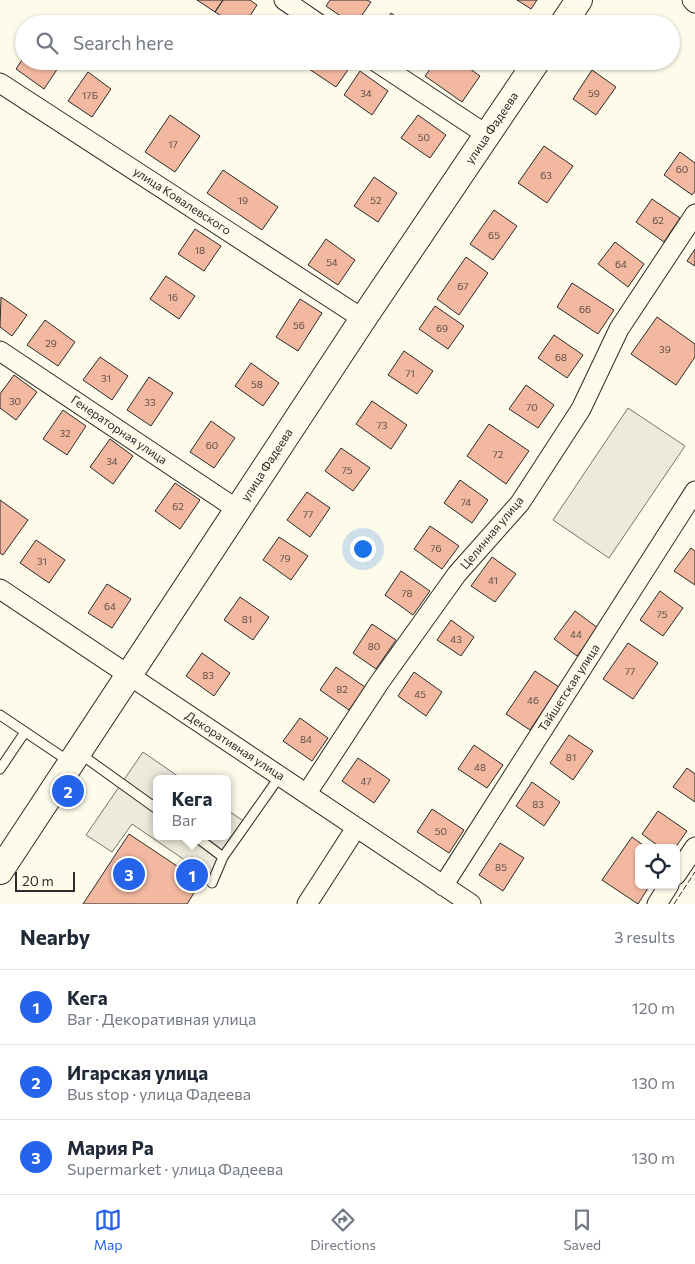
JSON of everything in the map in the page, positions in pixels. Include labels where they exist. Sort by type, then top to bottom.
[{"type":"street","points":[[284,0],[306,15]]},
{"type":"street","points":[[569,15],[579,0]]},
{"type":"street","points":[[388,70],[487,136]]},
{"type":"street","name":"улица Фадеева","points":[[0,871],[363,319],[531,70]]},
{"type":"street","name":"улица Ковалевского","points":[[0,83],[363,319]]},
{"type":"street","name":"Целинная улица","points":[[307,793],[380,683],[457,574],[520,502],[581,409],[619,329],[695,214]]},
{"type":"street","name":"Генераторная улица","points":[[0,351],[238,510]]},
{"type":"street","name":"Тайшетская улица","points":[[443,886],[695,491]]},
{"type":"street","name":"Декоративная улица","points":[[0,589],[471,904]]},
{"type":"street","points":[[307,904],[356,828]]},
{"type":"street","points":[[680,869],[695,847]]},
{"type":"street","points":[[657,904],[666,889]]},
{"type":"lane","points":[[0,715],[25,732],[76,758],[153,806]]},
{"type":"lane","points":[[0,768],[25,732]]},
{"type":"lane","points":[[212,883],[223,857],[280,776]]},
{"type":"lane","points":[[200,840],[223,857]]},
{"type":"shaded area","points":[[628,408],[685,446],[609,558],[553,520]]},
{"type":"shaded area","points":[[143,752],[176,775],[153,775],[153,838],[132,824],[112,852],[86,835]]},
{"type":"shaded area","points":[[231,813],[248,824],[211,878],[155,840],[231,840]]},
{"type":"building","points":[[197,0],[223,0],[215,12]]},
{"type":"building","points":[[223,0],[250,0],[257,5],[251,15],[220,15],[215,12]]},
{"type":"building","points":[[330,0],[367,0],[371,2],[362,15],[339,15],[326,6]]},
{"type":"building","points":[[517,0],[537,0],[531,9]]},
{"type":"building","points":[[17,70],[57,70],[44,89]]},
{"type":"building","points":[[310,70],[348,70],[336,87]]},
{"type":"building","points":[[429,70],[472,70],[480,76],[462,102],[425,76]]},
{"type":"building","points":[[592,70],[616,87],[596,115],[573,99]]},
{"type":"building","points":[[360,71],[388,91],[372,115],[344,95]]},
{"type":"building","points":[[88,72],[111,89],[92,117],[68,101]]},
{"type":"building","points":[[170,115],[200,136],[175,172],[145,152]]},
{"type":"building","points":[[418,115],[446,135],[430,158],[401,138]]},
{"type":"building","points":[[544,146],[573,166],[547,203],[518,183]]},
{"type":"building","points":[[680,152],[695,163],[695,191],[692,195],[664,175]]},
{"type":"building","points":[[223,170],[278,207],[262,230],[207,193]]},
{"type":"building","points":[[374,177],[397,193],[378,222],[354,206]]},
{"type":"building","points":[[652,199],[680,218],[664,242],[636,222]]},
{"type":"building","points":[[494,210],[517,226],[493,260],[470,244]]},
{"type":"building","points":[[195,229],[221,246],[204,271],[178,254]]},
{"type":"building","points":[[326,239],[355,260],[338,285],[308,265]]},
{"type":"building","points":[[615,242],[644,264],[628,287],[598,264]]},
{"type":"building","points":[[695,249],[695,266],[687,261]]},
{"type":"building","points":[[466,257],[488,273],[459,315],[437,299]]},
{"type":"building","points":[[166,276],[195,296],[179,319],[150,299]]},
{"type":"building","points":[[572,283],[614,310],[598,334],[557,307]]},
{"type":"building","points":[[1,297],[27,315],[12,336],[0,327]]},
{"type":"building","points":[[300,299],[322,313],[298,351],[276,337]]},
{"type":"building","points":[[435,306],[464,326],[448,349],[419,329]]},
{"type":"building","points":[[657,317],[695,344],[695,357],[676,385],[631,354]]},
{"type":"building","points":[[45,320],[75,342],[58,366],[27,345]]},
{"type":"building","points":[[554,335],[583,355],[567,378],[538,358]]},
{"type":"building","points":[[404,351],[433,371],[417,394],[388,375]]},
{"type":"building","points":[[100,357],[128,376],[112,400],[83,380]]},
{"type":"building","points":[[251,363],[279,383],[263,406],[235,386]]},
{"type":"building","points":[[14,375],[37,392],[16,420],[0,408],[0,394]]},
{"type":"building","points":[[149,377],[173,393],[151,426],[127,410]]},
{"type":"building","points":[[526,385],[554,405],[538,428],[509,409]]},
{"type":"building","points":[[372,401],[407,425],[391,449],[356,424]]},
{"type":"building","points":[[63,410],[86,426],[67,455],[43,439]]},
{"type":"building","points":[[211,421],[235,438],[214,468],[190,452]]},
{"type":"building","points":[[489,424],[529,451],[506,484],[467,456]]},
{"type":"building","points":[[110,439],[133,456],[113,484],[90,467]]},
{"type":"building","points":[[341,448],[370,468],[353,491],[325,471]]},
{"type":"building","points":[[460,480],[488,500],[472,523],[444,503]]},
{"type":"building","points":[[175,483],[200,500],[180,529],[155,511]]},
{"type":"building","points":[[307,492],[330,508],[310,537],[287,520]]},
{"type":"building","points":[[0,500],[28,520],[3,555],[0,553]]},
{"type":"building","points":[[430,526],[459,546],[442,569],[414,549]]},
{"type":"building","points":[[279,537],[308,556],[291,580],[263,560]]},
{"type":"building","points":[[36,540],[65,560],[49,583],[20,563]]},
{"type":"building","points":[[691,548],[695,551],[695,585],[674,571]]},
{"type":"building","points":[[492,557],[516,574],[495,602],[471,586]]},
{"type":"building","points":[[401,571],[430,591],[413,615],[385,595]]},
{"type":"building","points":[[107,584],[131,599],[112,628],[88,613]]},
{"type":"building","points":[[660,591],[683,608],[663,636],[640,620]]},
{"type":"building","points":[[240,597],[269,617],[253,640],[224,620]]},
{"type":"building","points":[[575,611],[598,628],[577,656],[554,639]]},
{"type":"building","points":[[451,620],[474,637],[461,656],[437,640]]},
{"type":"building","points":[[372,624],[396,640],[376,669],[353,653]]},
{"type":"building","points":[[628,643],[658,663],[633,699],[603,679]]},
{"type":"building","points":[[202,653],[230,673],[214,696],[186,676]]},
{"type":"building","points":[[336,667],[365,687],[349,710],[320,690]]},
{"type":"building","points":[[535,671],[559,687],[530,730],[506,714]]},
{"type":"building","points":[[414,672],[442,692],[426,716],[398,696]]},
{"type":"building","points":[[300,718],[328,738],[312,761],[283,741]]},
{"type":"building","points":[[569,735],[593,751],[573,780],[550,763]]},
{"type":"building","points":[[474,745],[503,765],[487,788],[458,769]]},
{"type":"building","points":[[358,758],[390,780],[374,803],[342,781]]},
{"type":"building","points":[[687,768],[695,774],[695,802],[673,787]]},
{"type":"building","points":[[532,782],[560,802],[544,826],[516,806]]},
{"type":"building","points":[[432,809],[464,830],[449,853],[417,832]]},
{"type":"building","points":[[658,811],[687,831],[678,844],[656,844],[642,834]]},
{"type":"building","points":[[129,834],[201,882],[187,904],[83,904]]},
{"type":"building","points":[[632,837],[642,844],[635,844],[635,889],[647,889],[638,904],[602,880]]},
{"type":"building","points":[[500,843],[524,858],[503,891],[479,875]]},
{"type":"fence","points":[[674,904],[695,872]]},
{"type":"place","name":"Игарская улица","points":[[68,791]]},
{"type":"place","name":"Мария Ра","points":[[129,874]]},
{"type":"place","name":"Кега","points":[[192,875]]}]
